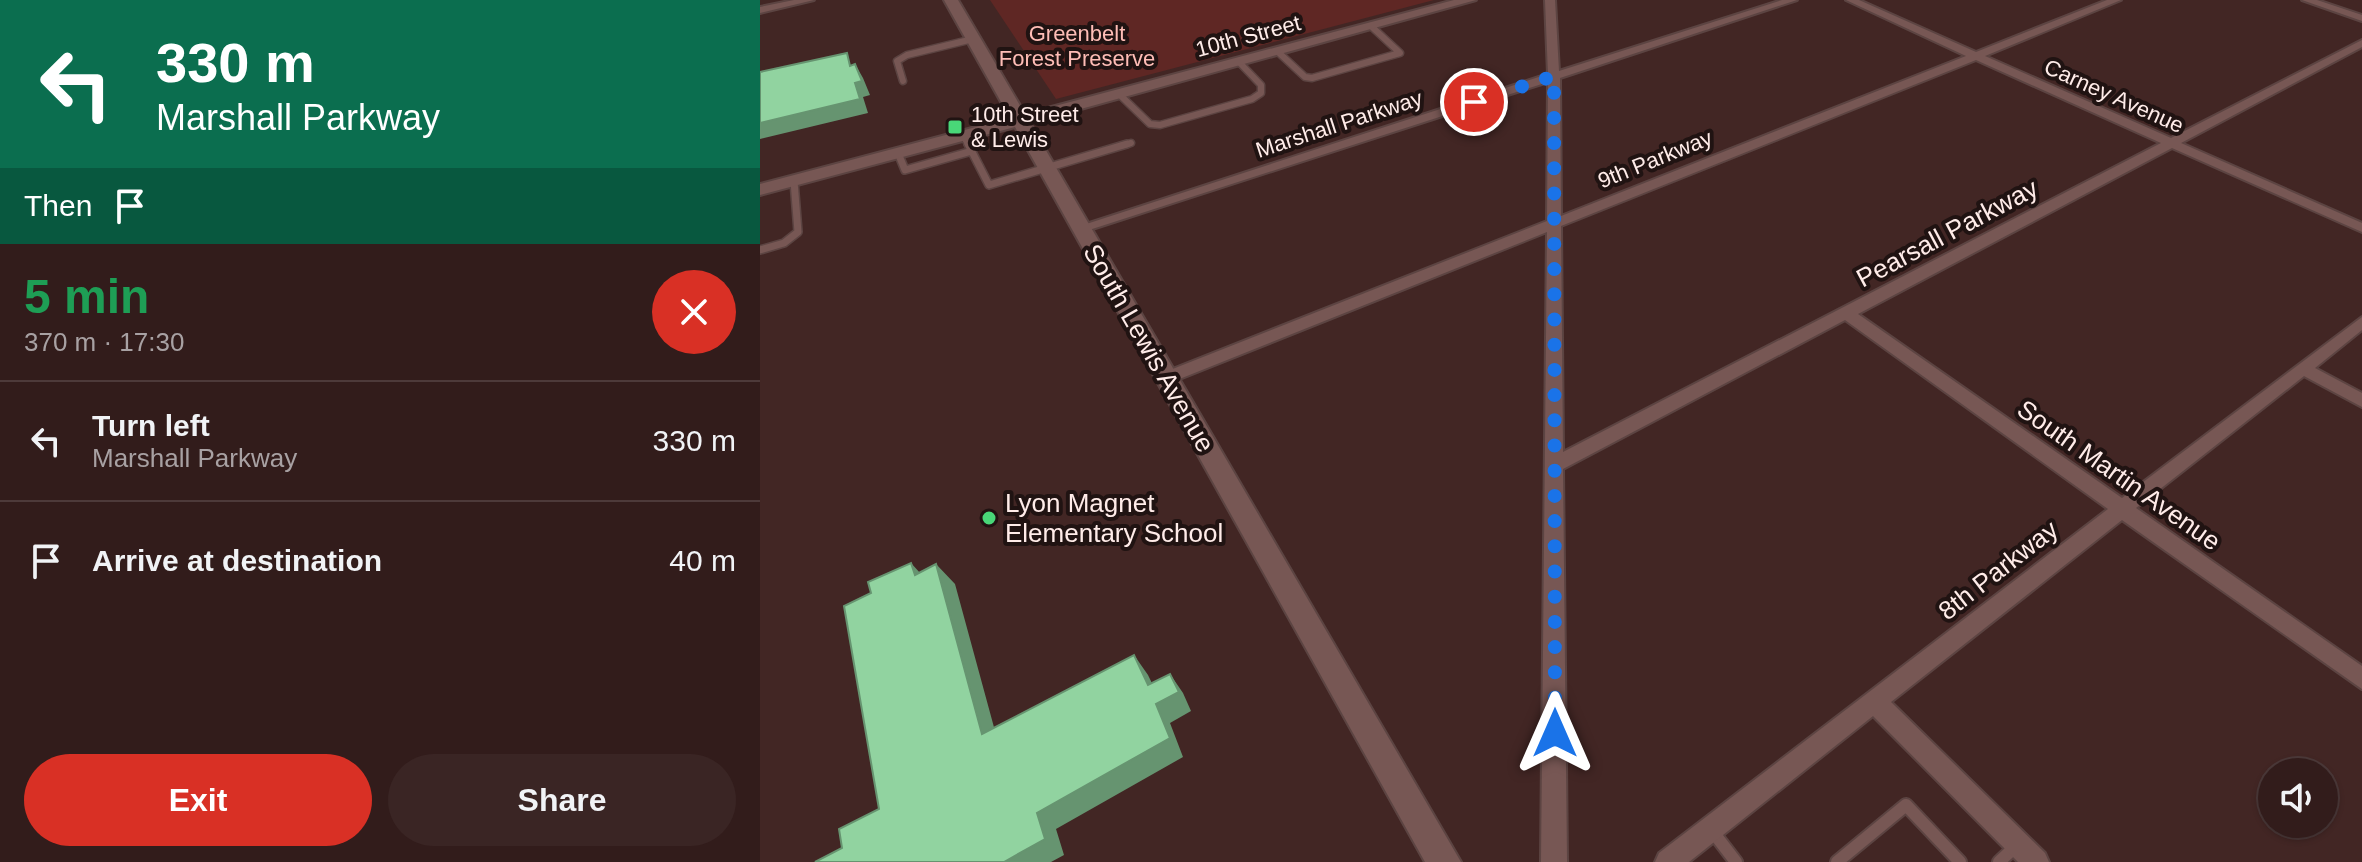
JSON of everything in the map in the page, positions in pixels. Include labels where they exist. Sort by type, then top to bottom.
[{"type":"main road","name":"South Lewis Avenue","points":[[951,0],[1444,862]]},
{"type":"main road","name":"10th Street","points":[[760,190],[898,153],[968,143],[1019,120],[1469,0]]},
{"type":"street","points":[[760,10],[809,0]]},
{"type":"street","points":[[1550,0],[1554,76],[1554,862]]},
{"type":"street","name":"Marshall Parkway","points":[[1081,228],[1792,0]]},
{"type":"street","name":"Carney Avenue","points":[[1851,0],[2362,228]]},
{"type":"street","name":"9th Parkway","points":[[1166,378],[2116,0]]},
{"type":"street","points":[[2307,0],[2362,18]]},
{"type":"street","name":"Pearsall Parkway","points":[[1555,465],[2362,43]]},
{"type":"street","name":"South Martin Avenue","points":[[1846,313],[2362,679]]},
{"type":"street","name":"8th Parkway","points":[[1668,862],[2362,322]]},
{"type":"street","points":[[2302,368],[2362,401]]},
{"type":"street","points":[[1876,703],[2036,862]]},
{"type":"lane","points":[[1277,51],[1305,77],[1312,78],[1400,53],[1371,26]]},
{"type":"lane","points":[[903,81],[897,61],[907,55],[973,39]]},
{"type":"lane","points":[[1119,94],[1150,124],[1160,125],[1252,99],[1261,93],[1261,85],[1239,62]]},
{"type":"lane","points":[[968,143],[989,185],[1131,143]]},
{"type":"lane","points":[[760,250],[784,243],[798,232],[794,181]]},
{"type":"lane","points":[[1837,862],[1906,805],[1960,862]]},
{"type":"lane","points":[[1711,829],[1736,862]]},
{"type":"lane","points":[[1999,862],[2018,844]]},
{"type":"green space","name":"Greenbelt Forest Preserve","points":[[990,0],[1434,0],[1056,99]]},
{"type":"building","points":[[847,53],[850,66],[855,64],[862,81],[855,83],[860,99],[760,123],[760,72]]},
{"type":"building","points":[[911,563],[915,575],[936,564],[982,734],[1134,655],[1148,685],[1170,674],[1179,692],[1156,704],[1170,738],[1037,813],[1045,839],[1004,862],[815,862],[842,848],[839,829],[879,809],[844,606],[871,593],[868,582]]},
{"type":"place","name":"10th Street & Lewis","points":[[955,127]]},
{"type":"place","name":"Lyon Magnet Elementary School","points":[[989,518]]},
{"type":"route","points":[[1474,102],[1554,76],[1555,733]]}]
